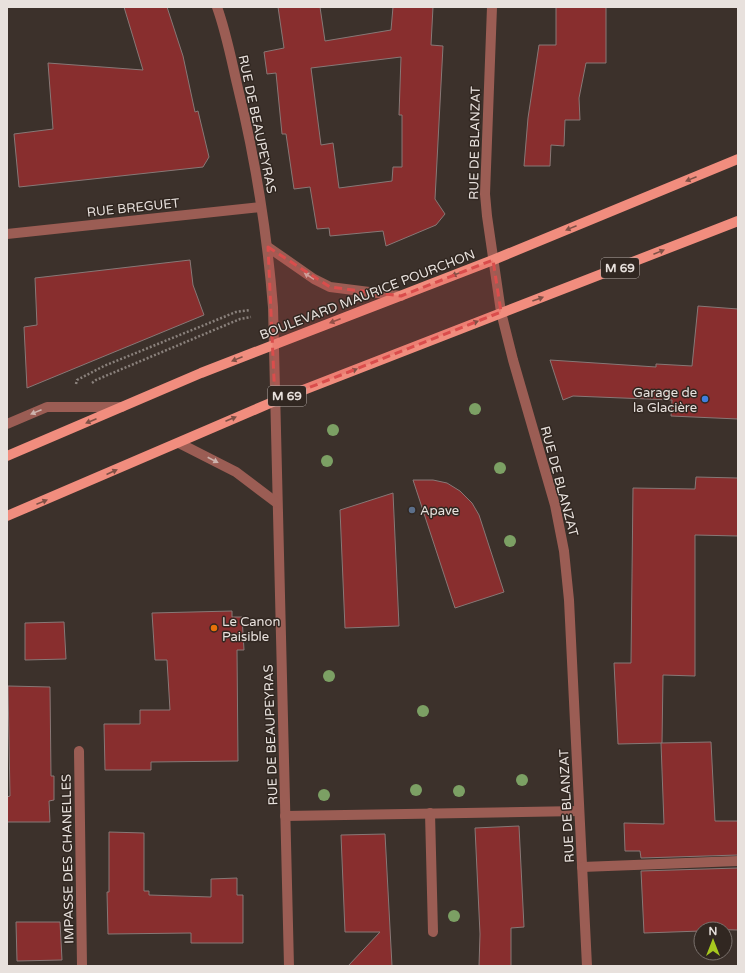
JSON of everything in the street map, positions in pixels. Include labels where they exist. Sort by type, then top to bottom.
[{"type":"main road","name":"BOULEVARD MAURICE POURCHON","points":[[7,456],[273,344],[493,260],[738,159]]},
{"type":"main road","name":"M 69","points":[[7,516],[275,401],[738,221]]},
{"type":"street","name":"RUE DE BEAUPEYRAS","points":[[217,7],[224,26],[248,128],[268,247],[273,307],[289,966]]},
{"type":"street","name":"RUE DE BLANZAT","points":[[492,7],[485,194],[501,312],[513,360],[555,505],[564,551],[569,600],[587,966]]},
{"type":"street","name":"RUE BREGUET","points":[[7,234],[261,207]]},
{"type":"street","points":[[268,247],[314,279],[330,287],[400,296]]},
{"type":"street","points":[[7,424],[47,407],[123,407]]},
{"type":"street","points":[[179,442],[236,472],[277,503]]},
{"type":"street","name":"IMPASSE DES CHANELLES","points":[[79,751],[82,966]]},
{"type":"street","points":[[285,816],[579,811]]},
{"type":"street","points":[[430,813],[433,932]]},
{"type":"street","points":[[582,867],[738,861]]},
{"type":"path","points":[[67,407],[77,380],[104,366],[236,312]]},
{"type":"path","points":[[67,407],[96,380],[240,319]]},
{"type":"highlighted area","points":[[268,247],[330,287],[401,296],[493,260],[501,312],[275,401]]},
{"type":"building","points":[[124,7],[167,7],[183,56],[195,112],[198,111],[209,157],[203,167],[19,187],[14,134],[53,129],[48,63],[143,70]]},
{"type":"building","points":[[278,7],[320,7],[325,41],[391,30],[393,7],[433,7],[431,45],[443,46],[435,199],[445,214],[436,225],[386,246],[383,231],[330,236],[329,228],[317,229],[310,187],[294,189],[286,134],[282,134],[276,73],[267,74],[264,52],[284,48]],"holes":[[[401,57],[399,115],[402,115],[402,167],[393,167],[392,181],[339,188],[333,143],[321,145],[311,68]]]},
{"type":"building","points":[[556,7],[606,7],[606,63],[586,63],[579,98],[580,120],[565,120],[564,146],[551,145],[550,166],[524,166],[528,118],[539,45],[556,45]]},
{"type":"building","points":[[190,260],[193,285],[204,315],[27,388],[24,327],[37,325],[35,278]]},
{"type":"building","points":[[698,306],[738,309],[738,419],[671,416],[672,400],[573,396],[563,400],[550,360],[656,367],[656,364],[692,366]]},
{"type":"building","points":[[696,477],[738,478],[738,536],[695,535],[695,676],[663,675],[662,743],[618,744],[614,663],[631,663],[633,488],[695,489]]},
{"type":"building","points":[[413,480],[433,480],[447,483],[460,491],[472,503],[479,515],[504,592],[455,608]]},
{"type":"building","points":[[393,493],[399,626],[345,628],[340,510]]},
{"type":"building","points":[[232,611],[232,617],[242,617],[244,650],[237,650],[238,761],[151,762],[151,770],[105,770],[104,724],[140,724],[140,710],[170,710],[167,660],[155,660],[152,613]]},
{"type":"building","points":[[64,622],[66,659],[25,660],[25,623]]},
{"type":"building","points":[[8,686],[50,687],[51,776],[54,776],[54,800],[49,801],[50,822],[7,822],[7,797],[10,796]]},
{"type":"building","points":[[711,742],[715,821],[738,821],[738,855],[641,858],[640,851],[625,851],[624,823],[664,824],[661,743]]},
{"type":"building","points":[[519,826],[524,927],[511,928],[511,966],[479,966],[480,934],[475,828]]},
{"type":"building","points":[[109,832],[144,833],[144,891],[149,891],[149,895],[211,897],[211,879],[237,878],[237,895],[243,895],[243,943],[191,943],[191,933],[108,934],[107,892],[109,892]]},
{"type":"building","points":[[385,834],[392,966],[348,966],[380,932],[345,932],[341,835]]},
{"type":"building","points":[[738,868],[738,930],[733,930],[733,921],[693,921],[693,931],[644,933],[641,871]]},
{"type":"building","points":[[16,922],[60,922],[62,960],[17,961]]},
{"type":"place","name":"Garage de la Glacière","points":[[705,399]]},
{"type":"place","name":"Apave","points":[[412,510]]},
{"type":"place","name":"Le Canon Paisible","points":[[214,628]]}]
